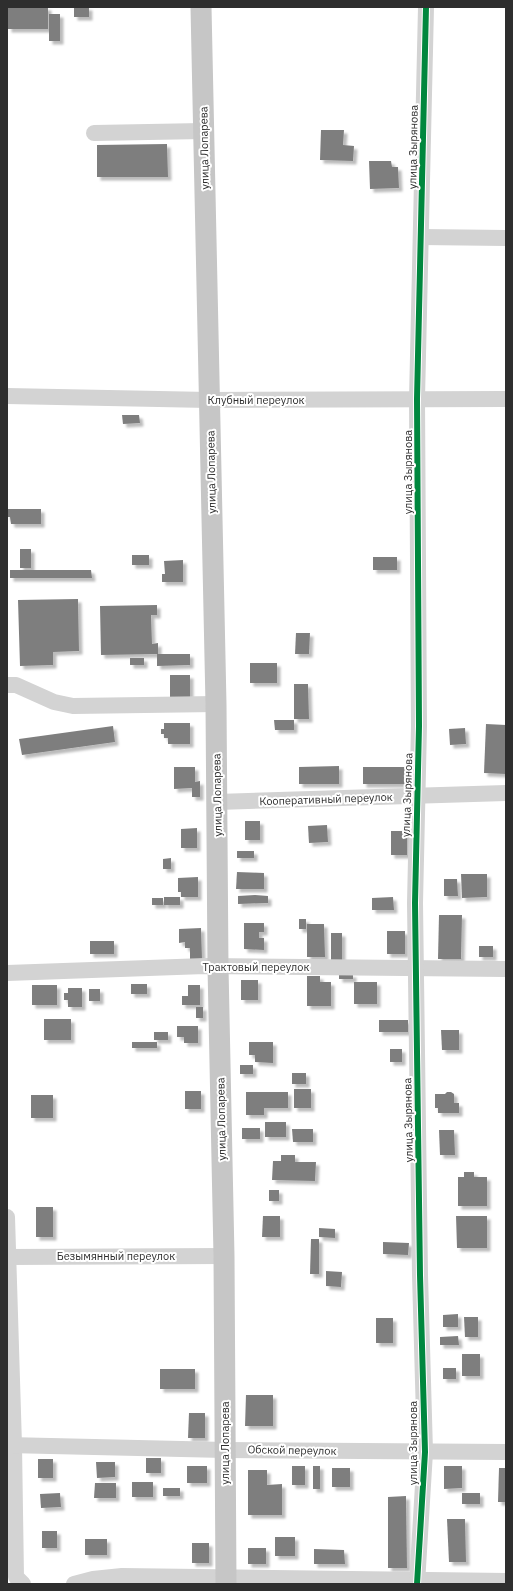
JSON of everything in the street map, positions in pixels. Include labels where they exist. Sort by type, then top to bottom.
[{"type":"main road","name":"улица Лопарева","points":[[201,7],[216,704],[218,967],[224,1256],[226,1581]]},
{"type":"street","name":"улица Зырянова","points":[[417,1582],[425,1452],[420,1275],[415,903],[419,726],[417,399],[426,7]]},
{"type":"street","points":[[94,133],[203,130]]},
{"type":"street","points":[[421,237],[506,238]]},
{"type":"street","name":"Клубный переулок","points":[[7,396],[209,400],[506,399]]},
{"type":"street","points":[[7,685],[16,685],[54,702],[73,706],[216,704]]},
{"type":"street","name":"Кооперативный переулок","points":[[217,802],[417,797],[506,793]]},
{"type":"street","name":"Трактовый переулок","points":[[7,973],[218,967],[506,969]]},
{"type":"street","points":[[7,1217],[10,1445],[16,1576],[23,1584]]},
{"type":"street","name":"Безымянный переулок","points":[[8,1257],[224,1256]]},
{"type":"street","name":"Обской переулок","points":[[10,1445],[225,1450],[506,1452]]},
{"type":"street","points":[[74,1584],[93,1579],[122,1576],[226,1581],[506,1581]]},
{"type":"building","points":[[8,7],[48,7],[48,29],[8,29]]},
{"type":"building","points":[[74,7],[89,7],[89,17],[74,17]]},
{"type":"building","points":[[49,14],[60,14],[60,41],[49,41]]},
{"type":"building","points":[[321,130],[344,130],[343,145],[354,146],[353,161],[320,160]]},
{"type":"building","points":[[167,144],[168,177],[97,177],[97,145]]},
{"type":"building","points":[[369,161],[391,161],[392,167],[398,167],[399,188],[370,189]]},
{"type":"building","points":[[122,415],[139,415],[140,423],[123,424]]},
{"type":"building","points":[[7,509],[41,509],[41,524],[11,524],[10,517],[7,517]]},
{"type":"building","points":[[20,549],[31,549],[31,568],[20,568]]},
{"type":"building","points":[[132,555],[149,555],[149,565],[132,565]]},
{"type":"building","points":[[373,557],[397,557],[397,570],[373,570]]},
{"type":"building","points":[[183,560],[183,582],[162,582],[162,574],[165,574],[164,561]]},
{"type":"building","points":[[10,570],[91,570],[92,578],[10,578]]},
{"type":"building","points":[[78,599],[79,651],[53,652],[53,665],[20,666],[18,600]]},
{"type":"building","points":[[157,605],[157,615],[151,615],[152,644],[158,643],[158,654],[101,655],[100,606]]},
{"type":"building","points":[[296,633],[310,633],[309,654],[295,654]]},
{"type":"building","points":[[157,654],[190,654],[190,665],[157,666]]},
{"type":"building","points":[[130,658],[144,658],[144,665],[130,665]]},
{"type":"building","points":[[250,663],[277,663],[277,683],[250,683]]},
{"type":"building","points":[[170,675],[190,675],[190,697],[170,697]]},
{"type":"building","points":[[294,684],[308,684],[309,719],[294,719]]},
{"type":"building","points":[[274,720],[294,720],[294,730],[275,730]]},
{"type":"building","points":[[164,723],[190,723],[190,744],[168,744],[168,738],[164,738],[164,734],[161,734],[161,729],[164,729]]},
{"type":"building","points":[[486,724],[506,725],[506,774],[484,773]]},
{"type":"building","points":[[113,726],[115,742],[22,755],[19,739]]},
{"type":"building","points":[[465,728],[466,744],[450,745],[449,729]]},
{"type":"building","points":[[339,766],[339,784],[299,784],[299,767]]},
{"type":"building","points":[[174,767],[195,767],[195,782],[200,781],[200,797],[192,797],[192,788],[174,789]]},
{"type":"building","points":[[363,767],[405,767],[405,784],[363,784]]},
{"type":"building","points":[[245,821],[260,821],[260,840],[245,840]]},
{"type":"building","points":[[327,825],[328,842],[309,843],[308,826]]},
{"type":"building","points":[[197,828],[197,848],[181,848],[181,829]]},
{"type":"building","points":[[391,831],[407,831],[407,855],[391,855]]},
{"type":"building","points":[[237,851],[254,851],[254,858],[237,858]]},
{"type":"building","points":[[171,858],[171,869],[163,869],[163,859]]},
{"type":"building","points":[[237,872],[264,873],[264,889],[236,889]]},
{"type":"building","points":[[461,874],[487,874],[487,897],[462,898]]},
{"type":"building","points":[[198,877],[198,897],[181,897],[181,892],[178,892],[178,878]]},
{"type":"building","points":[[444,879],[457,879],[458,896],[444,896]]},
{"type":"building","points":[[238,896],[268,896],[268,903],[238,904]]},
{"type":"building","points":[[164,897],[180,897],[180,905],[164,905]]},
{"type":"building","points":[[393,897],[394,910],[372,910],[372,898]]},
{"type":"building","points":[[152,898],[163,898],[163,905],[152,905]]},
{"type":"building","points":[[439,915],[462,915],[461,959],[438,959]]},
{"type":"building","points":[[299,919],[306,919],[306,929],[299,929]]},
{"type":"building","points":[[244,923],[264,923],[264,932],[259,932],[259,938],[264,938],[264,950],[244,949]]},
{"type":"building","points":[[307,924],[324,924],[325,957],[307,957]]},
{"type":"building","points":[[201,928],[202,959],[190,959],[190,948],[185,948],[185,942],[179,943],[179,929]]},
{"type":"building","points":[[387,931],[405,931],[405,954],[387,954]]},
{"type":"building","points":[[331,933],[342,933],[342,960],[331,960]]},
{"type":"building","points":[[90,941],[114,941],[114,954],[90,954]]},
{"type":"building","points":[[479,946],[493,946],[493,957],[479,957]]},
{"type":"building","points":[[339,974],[353,974],[353,979],[339,979]]},
{"type":"building","points":[[307,976],[320,976],[320,982],[331,982],[331,1006],[307,1006]]},
{"type":"building","points":[[241,980],[258,980],[258,1000],[241,1000]]},
{"type":"building","points":[[354,982],[377,982],[377,1004],[354,1004]]},
{"type":"building","points":[[131,984],[147,984],[147,994],[131,994]]},
{"type":"building","points":[[32,985],[57,985],[57,1005],[32,1005]]},
{"type":"building","points":[[188,985],[200,985],[200,1005],[182,1005],[182,996],[188,996]]},
{"type":"building","points":[[68,988],[82,988],[82,1007],[68,1007],[68,1000],[64,1000],[64,993],[68,993]]},
{"type":"building","points":[[89,989],[100,989],[100,1001],[89,1001]]},
{"type":"building","points":[[196,1007],[203,1007],[203,1018],[196,1018]]},
{"type":"building","points":[[44,1019],[71,1019],[71,1040],[44,1040]]},
{"type":"building","points":[[379,1020],[408,1020],[408,1032],[379,1032]]},
{"type":"building","points":[[177,1026],[198,1026],[198,1043],[184,1043],[184,1037],[177,1037]]},
{"type":"building","points":[[441,1030],[459,1030],[459,1050],[442,1050]]},
{"type":"building","points":[[154,1032],[168,1032],[168,1040],[154,1040]]},
{"type":"building","points":[[132,1042],[157,1042],[157,1048],[132,1048]]},
{"type":"building","points":[[249,1042],[273,1042],[273,1063],[255,1062],[255,1055],[249,1055]]},
{"type":"building","points":[[390,1049],[402,1049],[402,1062],[390,1062]]},
{"type":"building","points":[[240,1065],[253,1065],[253,1074],[240,1074]]},
{"type":"building","points":[[292,1073],[306,1073],[306,1084],[292,1084]]},
{"type":"building","points":[[294,1089],[311,1089],[311,1108],[294,1108]]},
{"type":"building","points":[[185,1091],[201,1091],[201,1109],[185,1109]]},
{"type":"building","points":[[246,1092],[288,1092],[288,1108],[264,1108],[264,1115],[246,1115]]},
{"type":"building","points":[[447,1092],[454,1094],[454,1103],[459,1103],[459,1113],[438,1113],[438,1108],[435,1108],[435,1094],[445,1094]]},
{"type":"building","points":[[31,1095],[53,1095],[53,1118],[31,1118]]},
{"type":"building","points":[[265,1122],[286,1122],[286,1137],[265,1137]]},
{"type":"building","points":[[242,1128],[260,1128],[260,1139],[242,1139]]},
{"type":"building","points":[[292,1129],[313,1129],[313,1142],[293,1142]]},
{"type":"building","points":[[439,1130],[454,1130],[455,1155],[440,1155]]},
{"type":"building","points":[[281,1155],[295,1155],[295,1162],[316,1162],[315,1181],[272,1180],[273,1161],[281,1161]]},
{"type":"building","points":[[464,1172],[474,1172],[474,1177],[487,1177],[487,1206],[458,1206],[458,1177],[464,1177]]},
{"type":"building","points":[[269,1190],[279,1190],[279,1201],[269,1201]]},
{"type":"building","points":[[36,1207],[53,1207],[53,1237],[36,1237]]},
{"type":"building","points":[[263,1216],[280,1216],[280,1237],[262,1237]]},
{"type":"building","points":[[456,1216],[487,1216],[487,1248],[457,1248]]},
{"type":"building","points":[[319,1228],[335,1229],[335,1238],[319,1237]]},
{"type":"building","points":[[311,1239],[319,1239],[319,1274],[310,1274]]},
{"type":"building","points":[[383,1242],[409,1243],[408,1255],[383,1254]]},
{"type":"building","points":[[326,1271],[342,1272],[341,1287],[326,1286]]},
{"type":"building","points":[[458,1314],[458,1327],[443,1327],[443,1315]]},
{"type":"building","points":[[464,1317],[478,1317],[478,1337],[465,1337]]},
{"type":"building","points":[[376,1318],[393,1318],[393,1343],[376,1343]]},
{"type":"building","points":[[458,1336],[459,1345],[440,1345],[440,1337]]},
{"type":"building","points":[[462,1354],[480,1354],[480,1376],[462,1376]]},
{"type":"building","points":[[443,1368],[456,1368],[456,1379],[443,1379]]},
{"type":"building","points":[[160,1369],[195,1369],[195,1389],[160,1389]]},
{"type":"building","points":[[246,1395],[273,1395],[273,1426],[245,1426]]},
{"type":"building","points":[[189,1413],[205,1413],[205,1438],[188,1438]]},
{"type":"building","points":[[146,1458],[161,1458],[161,1473],[146,1473]]},
{"type":"building","points":[[38,1459],[53,1459],[53,1478],[38,1478]]},
{"type":"building","points":[[96,1462],[115,1462],[115,1477],[97,1478]]},
{"type":"building","points":[[187,1466],[207,1466],[207,1483],[187,1483]]},
{"type":"building","points":[[292,1466],[305,1466],[305,1485],[292,1485]]},
{"type":"building","points":[[313,1466],[320,1466],[320,1489],[313,1489]]},
{"type":"building","points":[[444,1466],[462,1466],[462,1488],[444,1489]]},
{"type":"building","points":[[332,1468],[350,1468],[350,1487],[332,1487]]},
{"type":"building","points":[[499,1468],[506,1468],[506,1502],[498,1502]]},
{"type":"building","points":[[248,1470],[267,1470],[267,1485],[282,1484],[282,1515],[248,1515]]},
{"type":"building","points":[[132,1482],[153,1482],[153,1497],[132,1497]]},
{"type":"building","points":[[95,1483],[116,1483],[116,1498],[94,1498]]},
{"type":"building","points":[[163,1488],[180,1488],[180,1496],[163,1496]]},
{"type":"building","points":[[60,1493],[61,1507],[41,1508],[40,1494]]},
{"type":"building","points":[[462,1493],[480,1493],[480,1504],[462,1504]]},
{"type":"building","points":[[406,1496],[407,1568],[388,1568],[388,1497]]},
{"type":"building","points":[[447,1519],[465,1519],[466,1562],[449,1562]]},
{"type":"building","points":[[42,1531],[57,1531],[57,1548],[42,1548]]},
{"type":"building","points":[[275,1537],[295,1537],[295,1556],[275,1556]]},
{"type":"building","points":[[85,1539],[107,1539],[107,1555],[85,1555]]},
{"type":"building","points":[[192,1543],[209,1543],[209,1563],[192,1563]]},
{"type":"building","points":[[248,1548],[266,1548],[266,1564],[248,1564]]},
{"type":"building","points":[[314,1549],[344,1550],[345,1564],[314,1564]]},
{"type":"cycle path","points":[[417,1584],[425,1452],[420,1275],[415,903],[419,726],[417,399],[426,7]]}]
